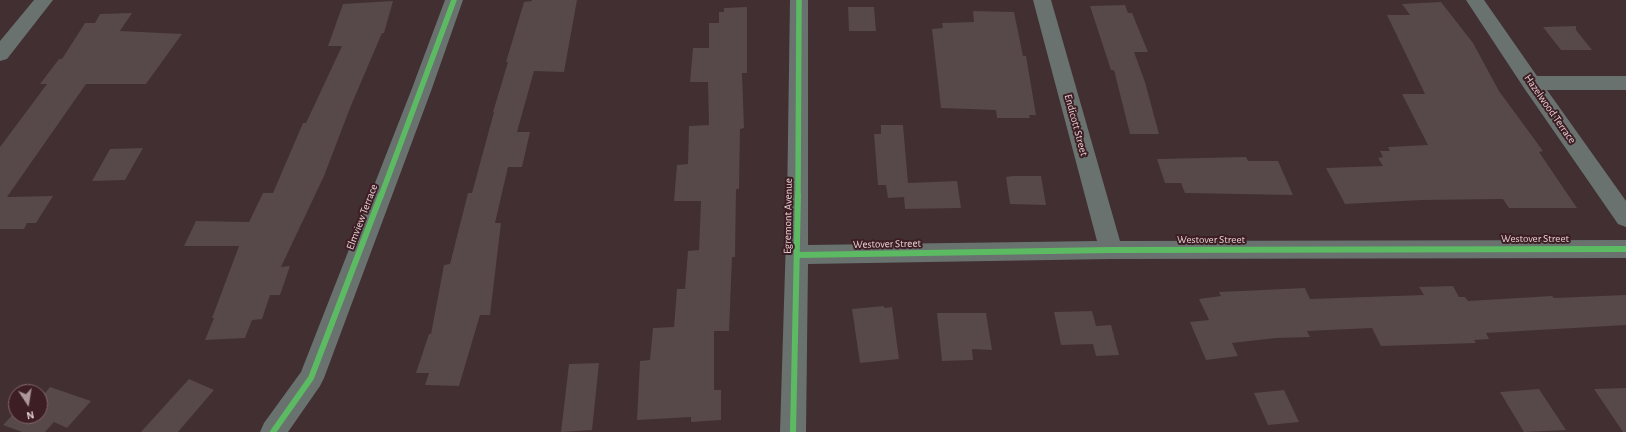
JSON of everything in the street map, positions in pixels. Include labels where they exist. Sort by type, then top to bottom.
[{"type":"street","points":[[0,54],[44,0]]},
{"type":"street","name":"Elmview Terrace","points":[[273,432],[311,378],[421,91],[454,0]]},
{"type":"street","name":"Egremont Avenue","points":[[793,432],[797,255],[799,0]]},
{"type":"street","name":"Endicott Street","points":[[1042,0],[1111,250]]},
{"type":"street","name":"Hazelwood Terrace","points":[[1475,0],[1531,83],[1626,218]]},
{"type":"street","points":[[1531,83],[1626,83]]},
{"type":"street","name":"Westover Street","points":[[797,255],[1111,250],[1626,249]]},
{"type":"building","points":[[532,0],[577,0],[564,72],[534,71],[517,132],[530,132],[522,167],[508,167],[495,223],[501,223],[490,315],[480,315],[459,386],[425,385],[429,373],[416,373],[429,334],[431,334],[444,265],[450,264],[468,193],[472,193],[493,112],[508,62],[506,62],[524,2]]},
{"type":"building","points":[[393,1],[384,33],[382,33],[350,108],[324,176],[281,267],[290,266],[280,295],[270,295],[262,319],[252,320],[245,338],[205,340],[239,246],[184,246],[196,221],[249,222],[263,193],[273,193],[303,123],[306,123],[342,46],[328,46],[343,4]]},
{"type":"building","points":[[1441,2],[1473,43],[1499,91],[1543,151],[1539,152],[1577,208],[1509,208],[1503,199],[1422,200],[1345,204],[1326,168],[1383,166],[1378,158],[1383,157],[1380,151],[1390,151],[1388,147],[1428,145],[1402,94],[1425,94],[1387,15],[1410,15],[1402,4]]},
{"type":"building","points":[[1125,5],[1128,13],[1132,13],[1148,52],[1134,52],[1145,82],[1159,134],[1130,134],[1114,70],[1111,70],[1090,6]]},
{"type":"building","points":[[747,7],[747,73],[742,73],[744,128],[740,129],[739,189],[736,189],[735,257],[732,257],[729,331],[714,331],[714,390],[721,390],[721,420],[691,422],[691,417],[637,420],[640,361],[650,360],[653,328],[674,327],[677,289],[685,289],[688,251],[699,250],[701,201],[674,201],[677,165],[688,164],[689,126],[709,125],[708,82],[690,82],[693,48],[709,48],[709,23],[719,23],[719,12],[724,12],[724,8]]},
{"type":"building","points":[[848,7],[874,7],[876,31],[849,31]]},
{"type":"building","points":[[973,11],[1014,12],[1023,56],[1026,56],[1036,115],[1029,115],[1030,118],[997,118],[996,110],[941,108],[932,29],[943,28],[942,23],[974,22]]},
{"type":"building","points":[[132,13],[120,31],[182,34],[146,84],[86,84],[7,197],[53,196],[36,223],[27,223],[24,229],[0,229],[0,147],[47,84],[40,84],[59,59],[62,59],[85,23],[95,23],[100,14]]},
{"type":"building","points":[[1576,26],[1576,30],[1592,50],[1561,50],[1543,27]]},
{"type":"building","points":[[881,125],[903,125],[908,183],[957,181],[961,208],[905,209],[904,197],[888,198],[886,185],[878,185],[874,134],[881,134]]},
{"type":"building","points":[[143,148],[125,180],[92,181],[110,149]]},
{"type":"building","points":[[1246,157],[1248,161],[1278,161],[1293,195],[1185,193],[1181,183],[1165,183],[1157,159]]},
{"type":"building","points":[[1041,176],[1046,205],[1010,204],[1006,177]]},
{"type":"building","points":[[1453,286],[1459,297],[1465,297],[1468,301],[1552,296],[1554,298],[1626,295],[1626,325],[1486,333],[1489,339],[1474,340],[1476,343],[1381,346],[1372,328],[1307,331],[1310,337],[1276,338],[1232,343],[1238,356],[1206,360],[1190,322],[1209,320],[1199,299],[1221,296],[1219,292],[1305,288],[1310,299],[1424,295],[1419,287]]},
{"type":"building","points":[[884,306],[884,308],[892,307],[899,359],[860,363],[852,309]]},
{"type":"building","points":[[1092,311],[1096,326],[1111,325],[1119,355],[1096,356],[1093,344],[1061,345],[1054,312]]},
{"type":"building","points":[[937,313],[986,313],[992,350],[972,349],[973,360],[942,361]]},
{"type":"building","points":[[599,363],[592,430],[561,432],[569,364]]},
{"type":"building","points":[[189,379],[214,390],[178,432],[141,432]]},
{"type":"building","points":[[50,387],[91,401],[67,428],[54,422],[45,432],[22,432],[3,425],[8,420],[8,424],[48,424],[48,389]]},
{"type":"building","points":[[1626,388],[1626,432],[1623,432],[1594,389]]},
{"type":"building","points":[[1539,389],[1566,430],[1524,432],[1500,392]]},
{"type":"building","points":[[1284,390],[1299,422],[1268,425],[1254,393]]},
{"type":"cycle path","points":[[273,432],[311,378],[421,91],[454,0]]},
{"type":"cycle path","points":[[793,432],[798,206],[799,0]]},
{"type":"cycle path","points":[[797,255],[1111,250],[1626,249]]}]
